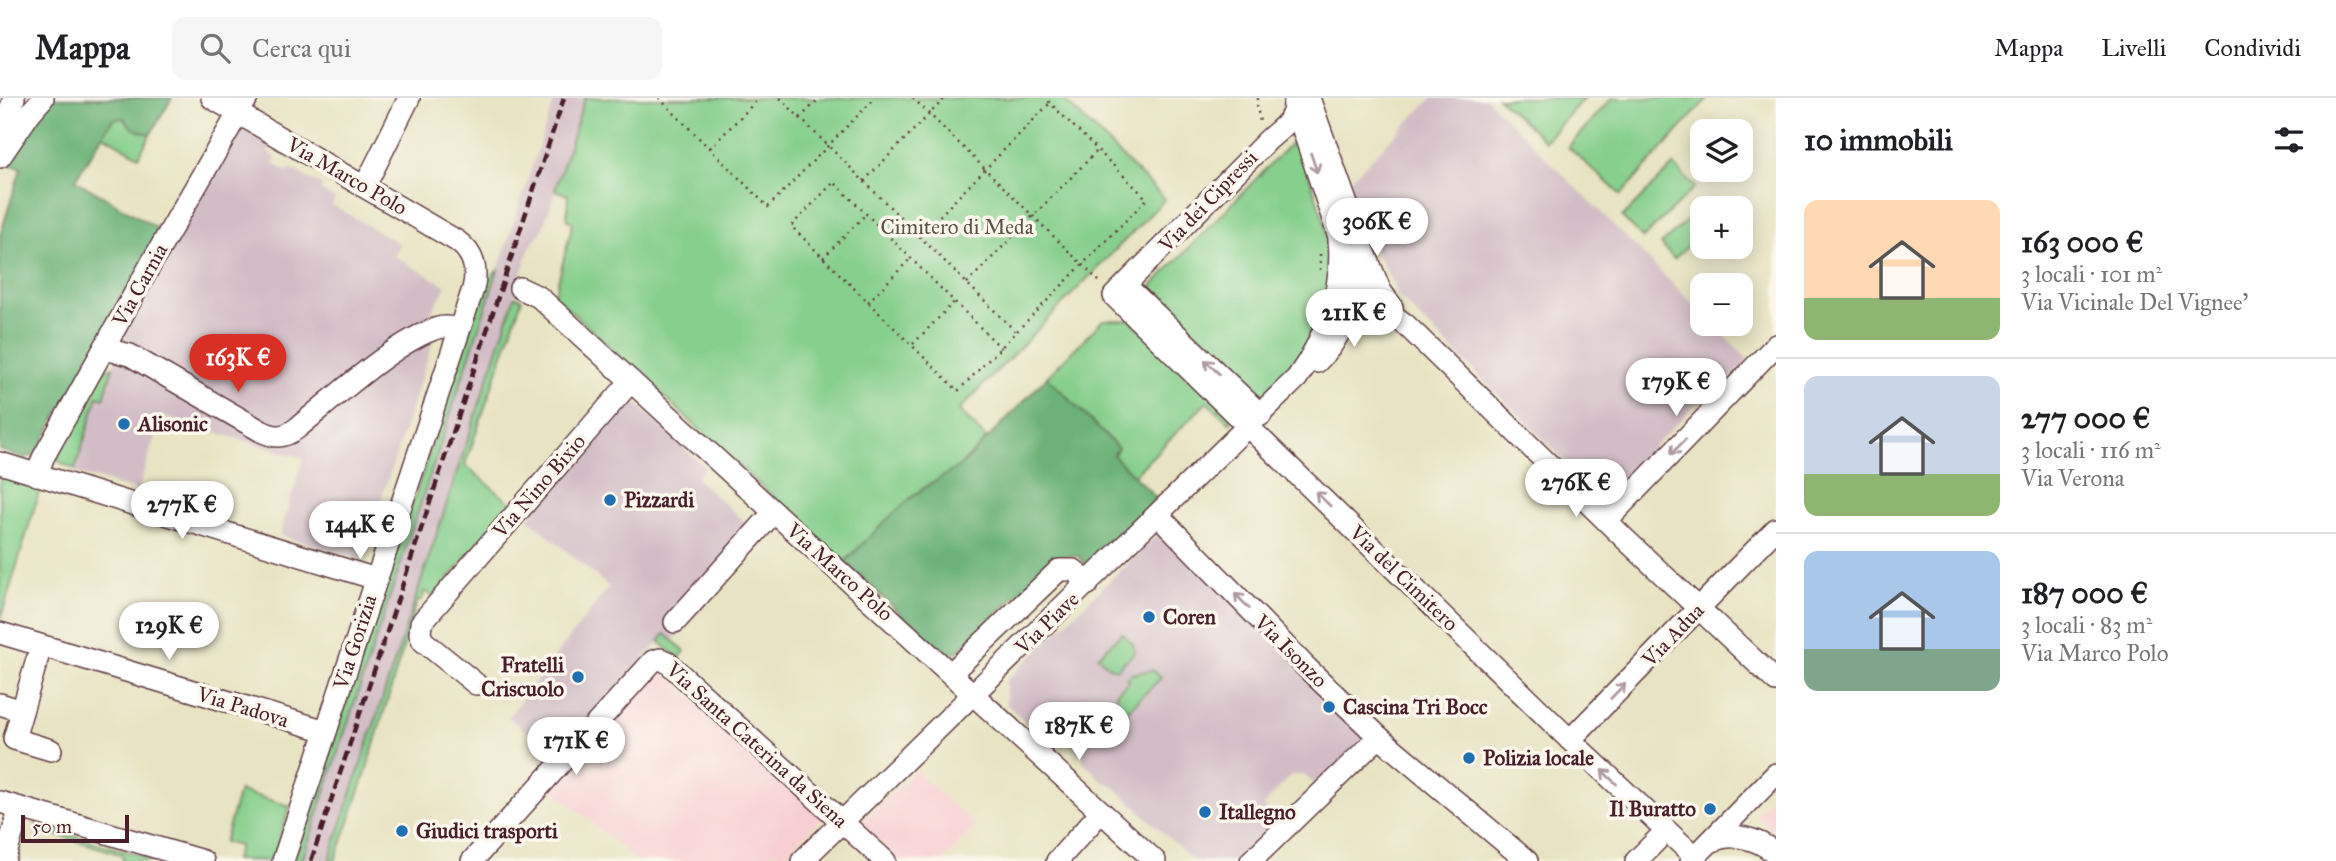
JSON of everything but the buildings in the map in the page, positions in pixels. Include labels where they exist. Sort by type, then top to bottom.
[{"type":"street","points":[[0,141],[14,98]]},
{"type":"street","points":[[0,157],[43,98]]},
{"type":"street","name":"Via Marco Polo","points":[[212,98],[242,106],[365,186],[457,241],[468,250],[474,262]]},
{"type":"street","points":[[365,186],[409,98]]},
{"type":"street","points":[[1298,99],[1339,240],[1380,290],[1400,321]]},
{"type":"street","name":"Via dei Cipressi","points":[[1114,288],[1292,118],[1298,99]]},
{"type":"street","name":"Via Carnia","points":[[37,475],[43,458],[242,106]]},
{"type":"street","name":"Via Piave","points":[[1335,340],[1347,314],[1355,279],[1339,240]]},
{"type":"street","name":"Via Piave","points":[[1292,384],[1311,355],[1332,307],[1338,276],[1339,240]]},
{"type":"street","name":"Via Gorizia","points":[[283,861],[475,282],[474,262]]},
{"type":"street","points":[[1355,279],[1375,302],[1400,321],[1776,681]]},
{"type":"street","name":"Via Marco Polo","points":[[520,288],[539,297],[1155,861]]},
{"type":"street","name":"Via del Cimitero","points":[[1114,288],[1255,421],[1570,740],[1666,831],[1699,854]]},
{"type":"street","name":"Via Piave","points":[[802,861],[1321,358],[1354,321],[1363,315],[1381,312],[1400,321]]},
{"type":"street","points":[[105,349],[130,355],[275,437],[285,436],[296,429],[399,348],[428,332],[444,327],[459,329]]},
{"type":"street","points":[[1607,520],[1771,360]]},
{"type":"street","name":"Via Nino Bixio","points":[[476,684],[426,643],[420,634],[422,620],[631,381]]},
{"type":"street","points":[[0,463],[376,579]]},
{"type":"street","points":[[675,622],[774,512]]},
{"type":"street","name":"Via Isonzo","points":[[1158,515],[1306,667],[1379,737],[1527,861]]},
{"type":"street","name":"Via Adua","points":[[1570,740],[1776,529]]},
{"type":"street","points":[[951,673],[1059,570],[1074,570],[1088,584]]},
{"type":"street","name":"Via Padova","points":[[0,633],[326,732]]},
{"type":"street","points":[[41,646],[13,738],[51,750]]},
{"type":"street","name":"Via Santa Caterina da Siena","points":[[472,861],[653,661],[660,659],[667,662],[885,861]]},
{"type":"street","points":[[0,704],[22,711]]},
{"type":"street","points":[[1251,861],[1379,737]]},
{"type":"street","points":[[1699,854],[1776,774]]},
{"type":"street","points":[[1749,802],[1746,810],[1750,824],[1771,850]]},
{"type":"street","points":[[4,861],[10,805],[203,861]]},
{"type":"street","points":[[1057,861],[1101,812]]},
{"type":"street","points":[[1636,861],[1666,831]]},
{"type":"street","points":[[1699,854],[1720,837],[1729,836],[1745,838],[1771,850]]},
{"type":"path","points":[[659,98],[768,207],[875,98]]},
{"type":"path","points":[[709,148],[759,98]]},
{"type":"path","points":[[780,98],[1016,332]]},
{"type":"path","points":[[800,118],[820,98]]},
{"type":"path","points":[[913,98],[1083,265],[1114,288]]},
{"type":"path","points":[[864,181],[945,98]]},
{"type":"path","points":[[1001,348],[834,182],[791,226],[958,391],[1001,348],[1016,332],[1083,265],[1147,199],[1045,98]]},
{"type":"path","points":[[1258,98],[1261,123],[1265,131],[1272,136]]},
{"type":"path","points":[[919,236],[1050,103]]},
{"type":"path","points":[[967,283],[1098,150]]},
{"type":"path","points":[[823,258],[866,214]]},
{"type":"path","points":[[1320,274],[1339,240]]},
{"type":"path","points":[[868,302],[911,258]]},
{"type":"path","points":[[912,345],[954,302]]},
{"type":"shaded area","points":[[555,98],[585,98],[543,229],[530,247],[329,861],[302,861]]},
{"type":"shaded area","points":[[1432,98],[1486,98],[1690,301],[1690,336],[1725,336],[1749,360],[1709,398],[1703,398],[1602,497],[1400,298],[1358,215],[1347,183]]},
{"type":"shaded area","points":[[240,128],[272,147],[268,153],[276,158],[273,163],[288,172],[290,168],[322,186],[320,190],[335,199],[332,205],[400,244],[394,256],[446,286],[426,322],[421,342],[432,345],[361,560],[280,535],[303,458],[161,416],[138,491],[74,472],[98,396],[104,397],[119,348],[118,343]]},
{"type":"shaded area","points":[[631,399],[705,467],[696,478],[765,540],[672,641],[665,635],[557,756],[508,717],[609,587],[528,518]]},
{"type":"shaded area","points":[[1163,529],[1367,736],[1316,785],[1304,775],[1291,775],[1263,806],[1276,818],[1237,861],[1194,861],[1114,787],[1107,782],[1105,784],[1082,760],[1084,757],[1063,737],[1052,746],[1006,704],[1006,681]]},
{"type":"shaded area","points":[[657,671],[662,671],[822,818],[782,857],[774,850],[764,861],[638,861],[551,788]]},
{"type":"shaded area","points":[[915,771],[976,826],[943,861],[899,861],[859,824]]},
{"type":"shaded area","points":[[1776,794],[1776,834],[1756,815]]},
{"type":"green space","points":[[53,98],[172,98],[150,135],[132,128],[124,118],[113,119],[75,180],[162,231],[35,455],[23,458],[0,450],[0,236],[21,168],[8,164],[10,157]]},
{"type":"green space","name":"Cimitero di Meda","points":[[585,98],[1062,98],[1165,199],[959,410],[987,439],[953,472],[914,495],[844,562],[553,295],[573,222],[567,220],[568,195],[555,190]]},
{"type":"green space","points":[[1498,98],[1584,98],[1545,141]]},
{"type":"green space","points":[[1612,98],[1708,98],[1621,195],[1568,147]]},
{"type":"green space","points":[[120,117],[137,130],[150,135],[139,156],[103,135],[113,119]]},
{"type":"green space","points":[[1293,141],[1296,149],[1300,148],[1331,242],[1328,297],[1298,362],[1265,396],[1257,399],[1147,297],[1147,291]]},
{"type":"green space","points":[[1674,165],[1695,187],[1643,238],[1622,217]]},
{"type":"green space","points":[[1690,218],[1690,244],[1674,259],[1661,244]]},
{"type":"green space","points":[[498,270],[302,861],[294,861],[484,288]]},
{"type":"green space","points":[[515,296],[522,299],[465,465],[512,504],[433,597],[425,591],[422,600],[417,602],[364,778],[335,861],[329,861]]},
{"type":"green space","points":[[1103,320],[1130,320],[1231,415],[1231,424],[1207,402],[1133,476],[1113,455],[1118,448],[1047,377]]},
{"type":"green space","points":[[113,367],[104,398],[98,396],[75,469],[61,463],[56,456],[87,391],[104,371]]},
{"type":"green space","points":[[1047,377],[1118,448],[1113,455],[1156,498],[1088,566],[1078,556],[1058,556],[957,652],[942,653],[845,562],[906,502],[966,461]]},
{"type":"green space","points":[[0,476],[40,489],[1,618],[0,618]]},
{"type":"green space","points":[[1122,633],[1133,644],[1135,652],[1117,669],[1109,667],[1098,656]]},
{"type":"green space","points":[[665,634],[685,651],[679,659],[659,641]]},
{"type":"green space","points":[[1153,670],[1161,678],[1121,717],[1114,710],[1117,692],[1129,681],[1126,678],[1131,674]]},
{"type":"green space","points":[[239,791],[290,806],[272,861],[235,860],[239,846],[224,842]]},
{"type":"green space","points":[[36,824],[158,861],[122,861],[123,855],[41,830]]},
{"type":"railway","points":[[311,861],[564,98]]},
{"type":"place","name":"Alisonic","points":[[124,424]]},
{"type":"place","name":"Pizzardi","points":[[610,500]]},
{"type":"place","name":"Coren","points":[[1149,617]]},
{"type":"place","name":"Fratelli Criscuolo","points":[[578,677]]},
{"type":"place","name":"Cascina Tri Bocc","points":[[1329,707]]},
{"type":"place","name":"Polizia locale","points":[[1469,758]]},
{"type":"place","name":"Il Buratto","points":[[1710,809]]},
{"type":"place","name":"Itallegno","points":[[1205,812]]},
{"type":"place","name":"Giudici trasporti","points":[[402,831]]}]
